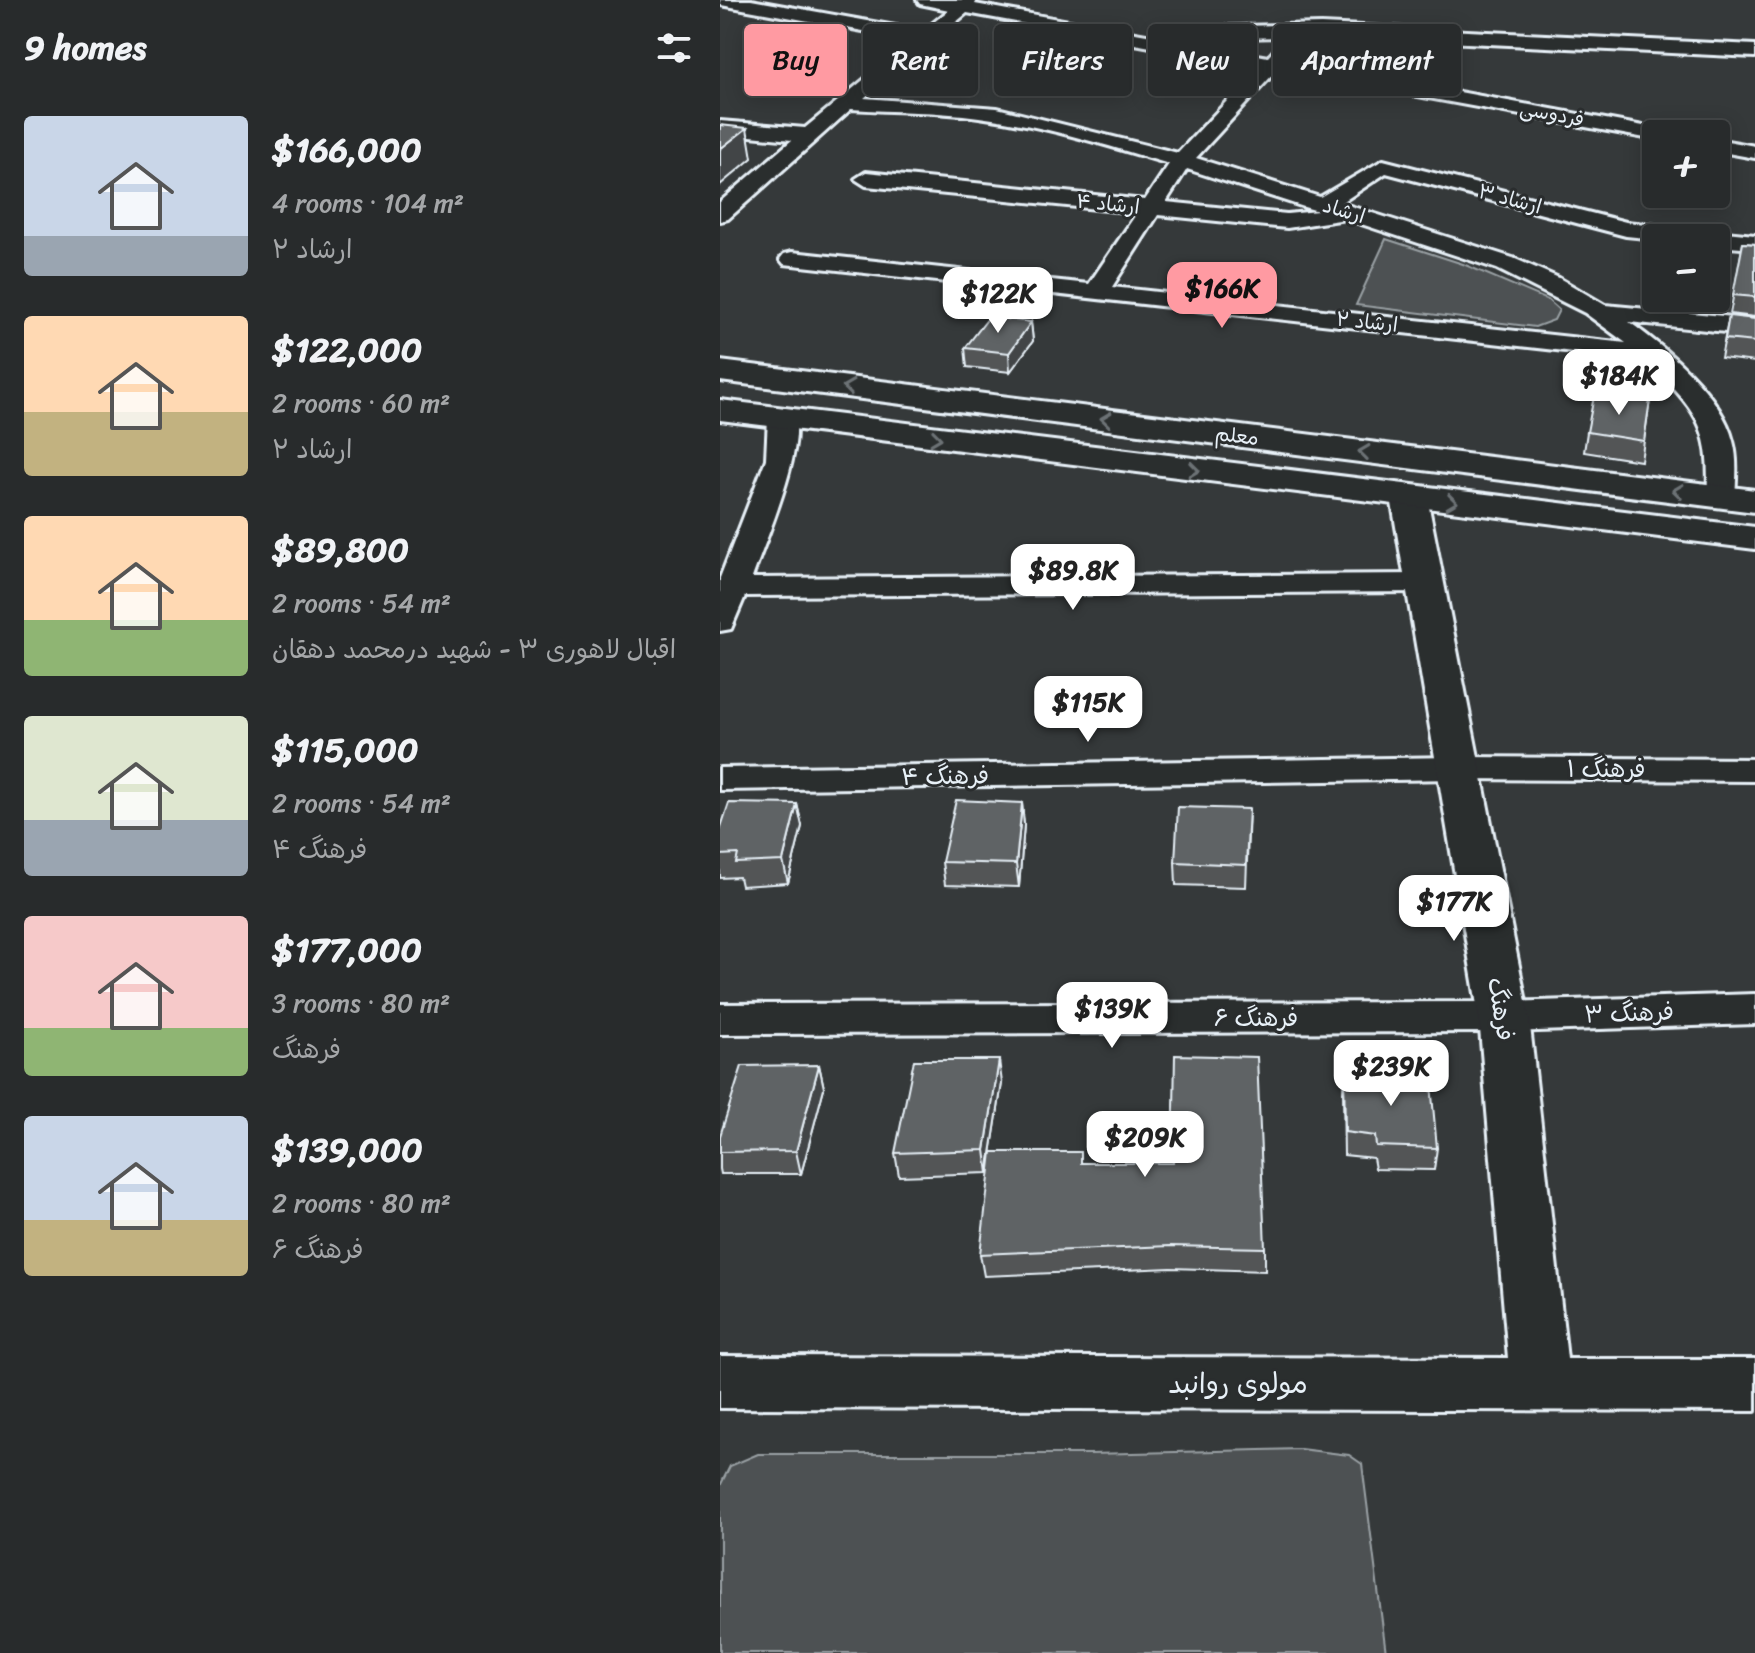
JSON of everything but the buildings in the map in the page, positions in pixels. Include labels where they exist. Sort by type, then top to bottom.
[{"type":"main road","name":"معلم","points":[[720,371],[1416,478],[1755,538]]},
{"type":"main road","name":"معلم","points":[[720,410],[1416,478],[1755,501]]},
{"type":"main road","name":"فرهنگ","points":[[1416,478],[1426,583],[1504,1017],[1540,1383]]},
{"type":"main road","name":"مولوی روانبد","points":[[720,1382],[1755,1385]]},
{"type":"street","points":[[721,0],[863,26]]},
{"type":"street","name":"فردوسی","points":[[926,0],[966,3],[1069,24]]},
{"type":"street","points":[[942,24],[966,3]]},
{"type":"street","points":[[1132,35],[1273,31]]},
{"type":"street","name":"فردوسی","points":[[1132,37],[1642,131]]},
{"type":"street","points":[[1461,37],[1755,51]]},
{"type":"street","points":[[1097,291],[1182,161],[1272,62]]},
{"type":"street","points":[[720,214],[863,89]]},
{"type":"street","name":"ارشاد","points":[[846,103],[994,113],[1182,161],[1494,258],[1560,287],[1605,312],[1656,354],[1700,401],[1720,440],[1721,497]]},
{"type":"street","points":[[720,127],[811,135]]},
{"type":"street","points":[[1730,148],[1755,152]]},
{"type":"street","name":"ارشاد ۳","points":[[1323,205],[1383,166],[1642,231]]},
{"type":"street","name":"ارشاد ۴","points":[[866,179],[1287,221],[1351,214]]},
{"type":"street","points":[[1730,240],[1755,242]]},
{"type":"street","name":"ارشاد ۲","points":[[792,259],[1656,354]]},
{"type":"street","points":[[1605,312],[1755,327]]},
{"type":"street","points":[[720,622],[726,587],[780,459],[782,418]]},
{"type":"street","points":[[726,587],[1426,583]]},
{"type":"street","name":"فرهنگ ۱","points":[[1457,768],[1755,770]]},
{"type":"street","name":"فرهنگ ۴","points":[[720,779],[1457,768]]},
{"type":"street","name":"فرهنگ ۳","points":[[1504,1017],[1755,1009]]},
{"type":"street","name":"فرهنگ ۶","points":[[720,1019],[1504,1017]]},
{"type":"shaded area","points":[[1386,239],[1463,264],[1548,300],[1559,310],[1554,320],[1535,327],[1356,305]]},
{"type":"shaded area","points":[[1300,1449],[1349,1455],[1362,1464],[1386,1653],[720,1653],[720,1486],[730,1466],[758,1454],[1090,1454]]}]
